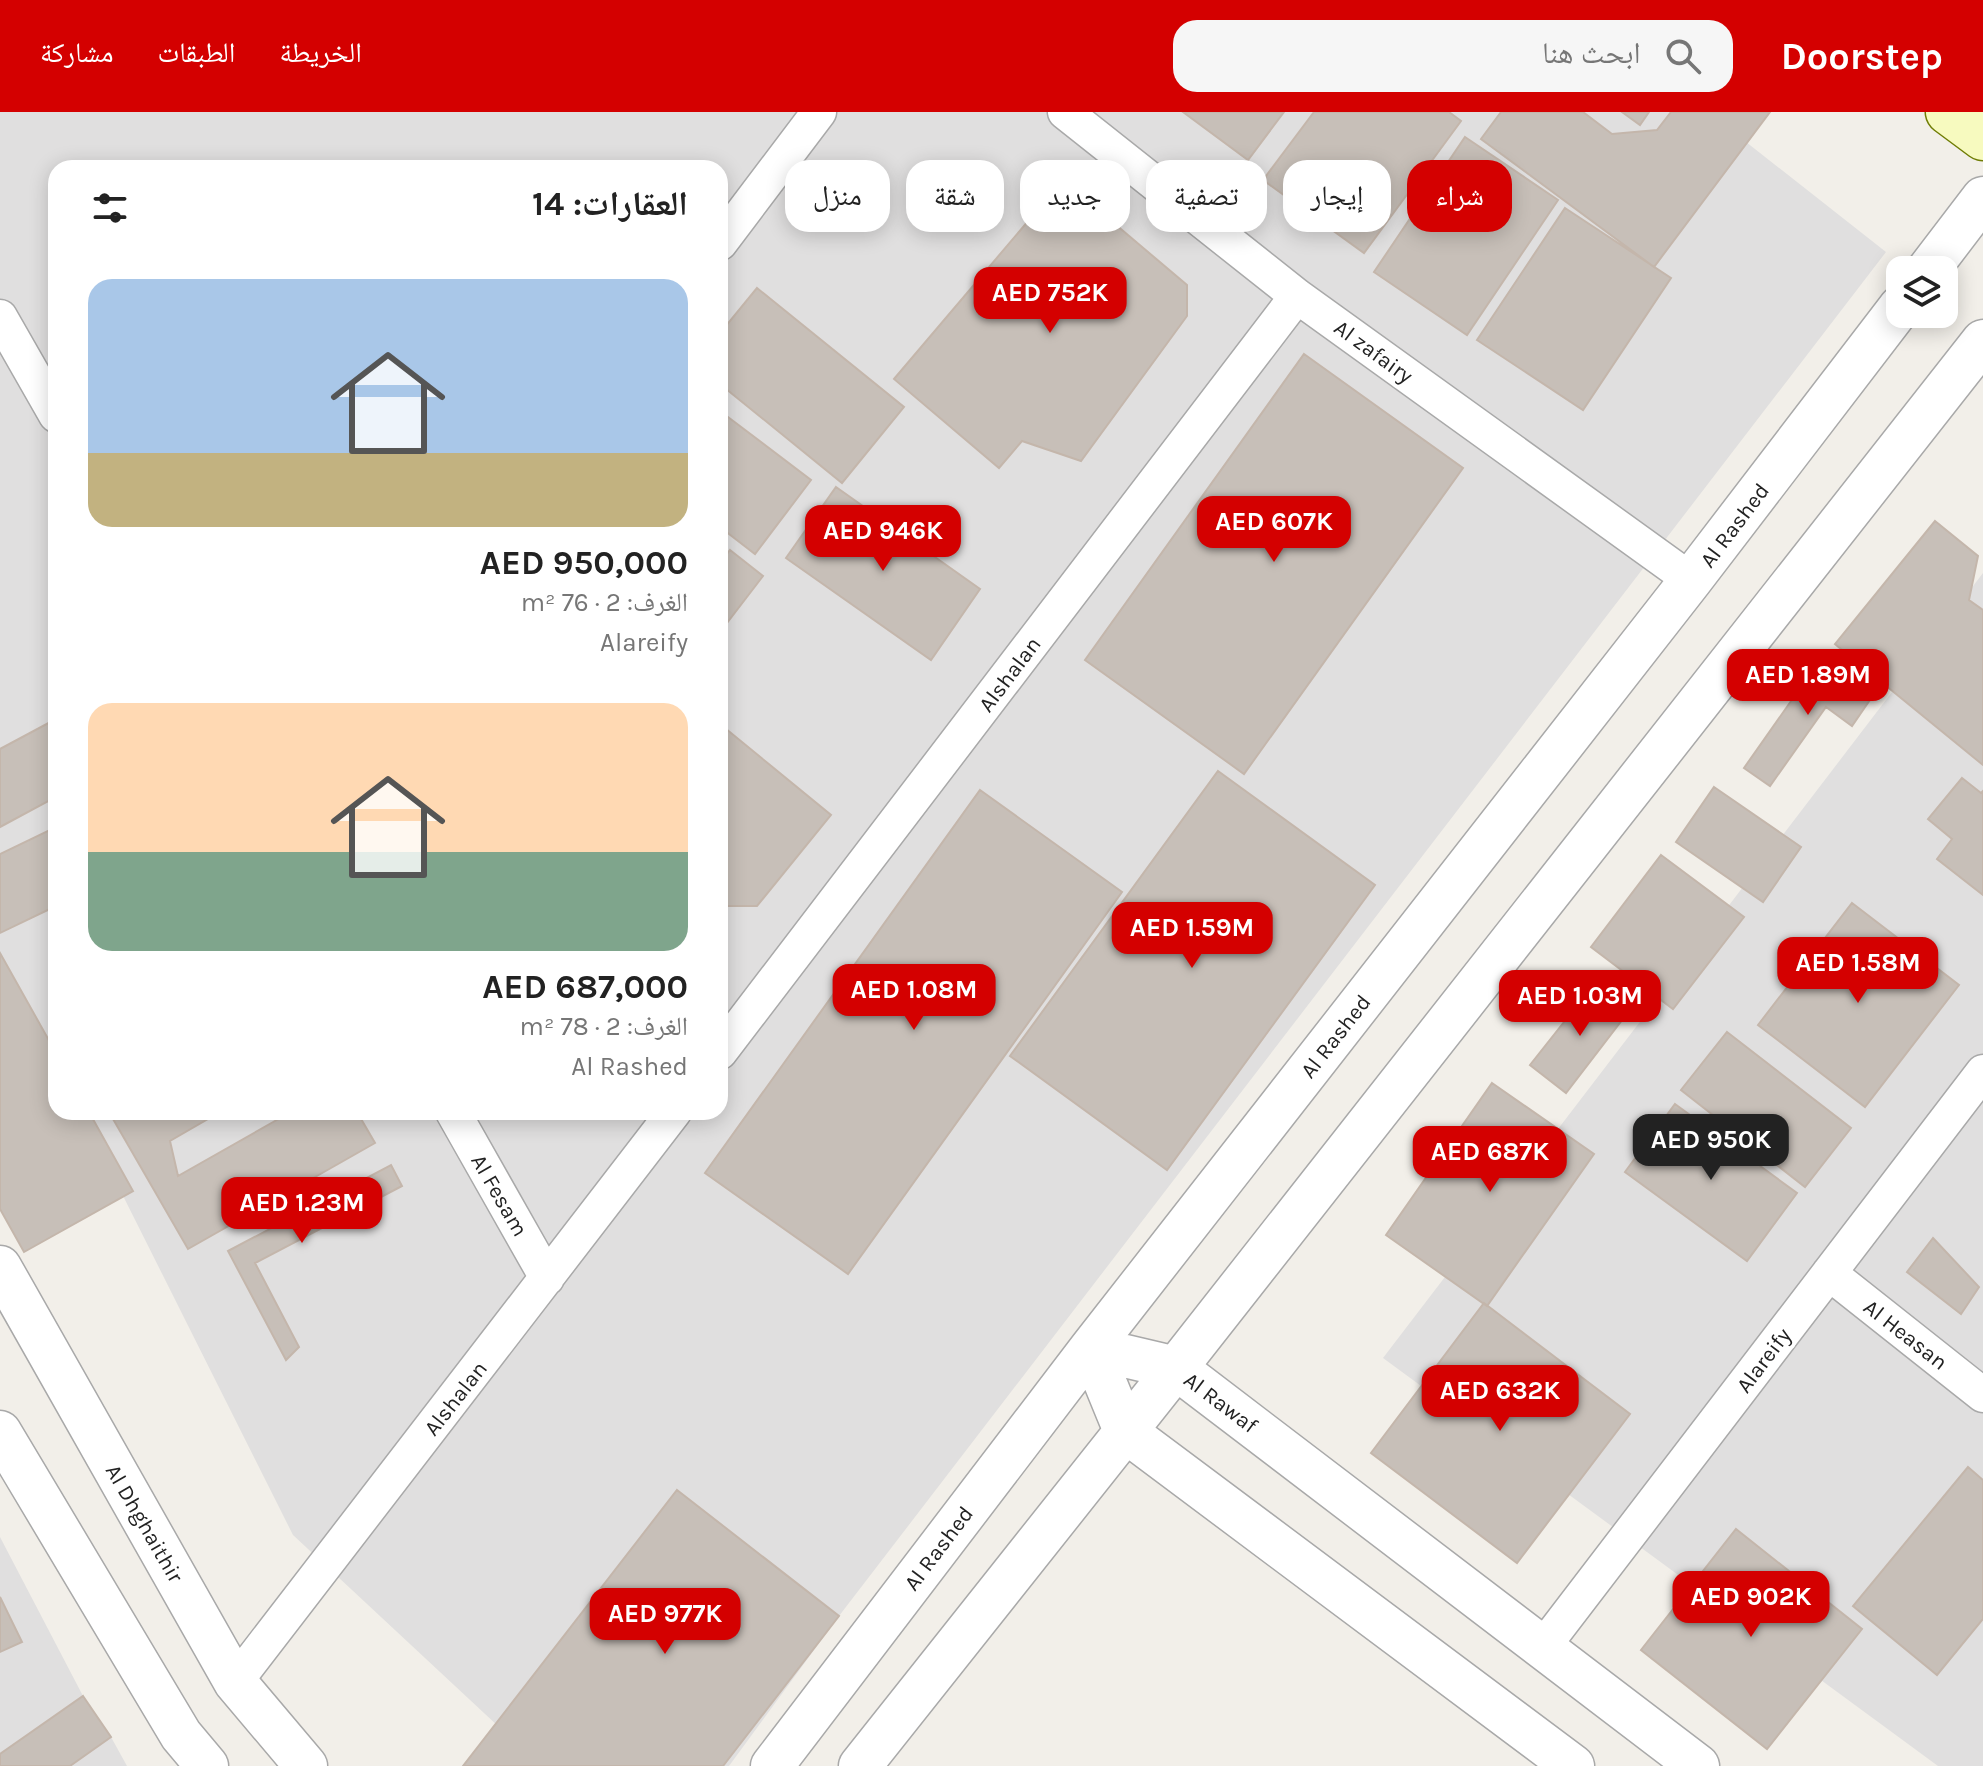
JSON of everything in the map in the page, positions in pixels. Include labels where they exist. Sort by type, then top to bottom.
[{"type":"main road","points":[[1948,112],[1983,138]]},
{"type":"street","points":[[728,232],[819,112]]},
{"type":"street","name":"Al zafairy","points":[[1065,112],[1297,296],[1691,580]]},
{"type":"street","points":[[1939,256],[1983,198]]},
{"type":"street","name":"Alshalan","points":[[728,1042],[1297,296]]},
{"type":"street","points":[[0,317],[48,401]]},
{"type":"street","name":"Al Rashed","points":[[772,1766],[1091,1348],[1886,325]]},
{"type":"street","points":[[860,1766],[1983,341]]},
{"type":"street","name":"Alareify","points":[[1543,1647],[1983,1072]]},
{"type":"street","name":"Al Fesam","points":[[458,1120],[547,1278]]},
{"type":"street","name":"Alshalan","points":[[235,1682],[668,1120]]},
{"type":"street","name":"Al Dhghaithir","points":[[0,1267],[235,1682],[306,1766]]},
{"type":"street","name":"Al Heasan","points":[[1829,1273],[1983,1395]]},
{"type":"street","points":[[1091,1348],[1125,1431],[1573,1766]]},
{"type":"street","name":"Al Rawaf","points":[[1091,1348],[1176,1368],[1698,1766]]},
{"type":"street","points":[[0,1432],[181,1735],[207,1766]]},
{"type":"shaded area","points":[[0,112],[1708,112],[1886,252],[839,1616],[729,1766],[541,1766],[293,1535],[85,1120],[728,1120],[728,160],[48,160],[48,1047],[0,952]]},
{"type":"shaded area","points":[[1983,573],[1983,1766],[1938,1766],[1383,1358]]},
{"type":"shaded area","points":[[0,1537],[83,1696],[127,1766],[0,1766]]},
{"type":"building","points":[[1183,112],[1284,112],[1248,160]]},
{"type":"building","points":[[1314,112],[1449,112],[1461,121],[1432,160],[1407,160],[1407,194],[1391,216],[1391,160],[1283,160],[1283,194],[1267,183],[1267,175]]},
{"type":"building","points":[[1501,112],[1583,112],[1612,134],[1657,130],[1671,112],[1770,112],[1654,267],[1481,139]]},
{"type":"building","points":[[1622,112],[1649,112],[1640,125]]},
{"type":"building","points":[[1465,137],[1499,160],[1449,160]]},
{"type":"building","points":[[1512,169],[1558,200],[1467,335],[1374,272],[1407,223],[1407,232],[1512,232]]},
{"type":"building","points":[[1565,208],[1671,278],[1583,410],[1477,340]]},
{"type":"building","points":[[1020,231],[1124,232],[1187,285],[1187,316],[1081,461],[1022,441],[999,468],[894,379]]},
{"type":"building","points":[[1335,232],[1379,232],[1364,253]]},
{"type":"building","points":[[757,288],[904,407],[842,483],[728,390],[728,323]]},
{"type":"building","points":[[1304,354],[1463,468],[1244,774],[1085,660]]},
{"type":"building","points":[[728,417],[811,480],[755,554],[728,533]]},
{"type":"building","points":[[836,487],[980,589],[931,660],[786,558]]},
{"type":"building","points":[[1935,521],[1978,556],[1969,600],[1983,610],[1983,765],[1835,644]]},
{"type":"building","points":[[730,550],[763,576],[728,622]]},
{"type":"building","points":[[1822,657],[1874,694],[1852,726],[1826,707],[1770,786],[1744,768]]},
{"type":"building","points":[[48,723],[48,801],[0,827],[0,749]]},
{"type":"building","points":[[728,731],[831,815],[757,906],[728,906]]},
{"type":"building","points":[[1218,771],[1375,885],[1167,1170],[1010,1056]]},
{"type":"building","points":[[1962,778],[1981,793],[1983,791],[1983,895],[1937,859],[1952,839],[1928,819]]},
{"type":"building","points":[[1714,787],[1801,847],[1763,902],[1676,842]]},
{"type":"building","points":[[980,790],[1122,892],[848,1274],[705,1173]]},
{"type":"building","points":[[48,831],[48,910],[0,933],[0,854]]},
{"type":"building","points":[[1661,855],[1744,917],[1673,1009],[1591,947]]},
{"type":"building","points":[[1852,903],[1959,985],[1865,1107],[1758,1025]]},
{"type":"building","points":[[0,953],[48,1039],[48,1120],[93,1120],[133,1191],[24,1252],[0,1209]]},
{"type":"building","points":[[1595,983],[1629,1011],[1566,1093],[1530,1065]]},
{"type":"building","points":[[1727,1032],[1851,1128],[1805,1187],[1681,1090]]},
{"type":"building","points":[[1492,1083],[1594,1154],[1487,1306],[1386,1235]]},
{"type":"building","points":[[1675,1104],[1797,1193],[1747,1261],[1625,1172]]},
{"type":"building","points":[[114,1120],[206,1120],[170,1141],[178,1176],[277,1120],[362,1120],[375,1143],[188,1249]]},
{"type":"building","points":[[391,1165],[402,1186],[255,1263],[299,1347],[286,1360],[228,1251]]},
{"type":"building","points":[[1933,1238],[1979,1287],[1961,1314],[1907,1272]]},
{"type":"building","points":[[1484,1303],[1630,1414],[1517,1563],[1371,1453]]},
{"type":"building","points":[[1968,1467],[1983,1480],[1983,1619],[1937,1675],[1853,1606]]},
{"type":"building","points":[[677,1490],[839,1616],[723,1766],[463,1766]]},
{"type":"building","points":[[1736,1529],[1862,1629],[1767,1749],[1641,1650]]},
{"type":"building","points":[[0,1597],[22,1642],[0,1652]]},
{"type":"building","points":[[83,1696],[111,1737],[70,1766],[0,1766],[0,1754]]}]
